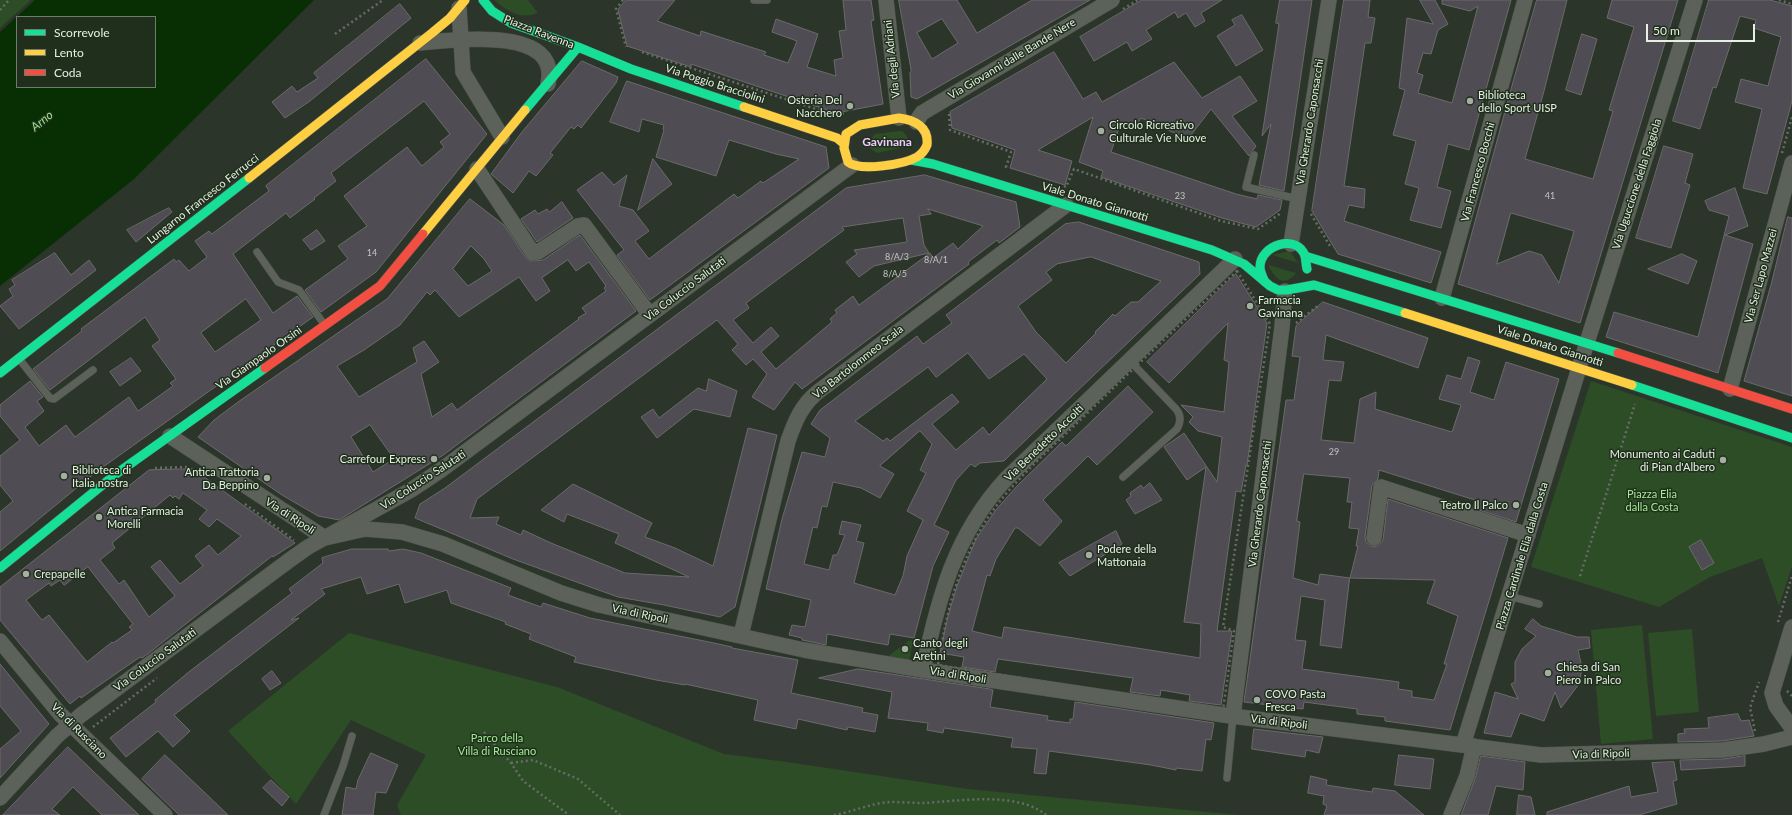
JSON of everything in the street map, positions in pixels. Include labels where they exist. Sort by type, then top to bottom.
[{"type":"street","name":"Piazza Ravenna","points":[[483,0],[496,15],[506,21],[578,47],[502,137]]},
{"type":"street","name":"Via degli Adriani","points":[[886,0],[899,118]]},
{"type":"street","name":"Via Giovanni dalle Bande Nere","points":[[916,122],[922,113],[1112,0]]},
{"type":"street","name":"Via Gherardo Caponsacchi","points":[[1291,244],[1305,203],[1329,0]]},
{"type":"street","name":"Via Francesco Bocchi","points":[[1442,298],[1525,0]]},
{"type":"street","name":"Via Uguccione della Faggiola","points":[[1579,368],[1696,0]]},
{"type":"street","points":[[462,4],[463,72],[502,137]]},
{"type":"street","points":[[420,43],[462,4]]},
{"type":"street","name":"Piazza Ravenna","points":[[420,43],[462,39],[502,40],[523,45],[534,49],[543,57],[548,66],[548,84]]},
{"type":"street","name":"Lungarno Francesco Ferrucci","points":[[0,373],[420,43]]},
{"type":"street","name":"Via Poggio Bracciolini","points":[[578,47],[631,69],[837,138],[843,143]]},
{"type":"street","points":[[899,118],[916,122],[924,130],[927,143],[922,153],[911,160],[874,167],[858,168],[852,165],[846,158],[843,143],[846,134],[860,125],[899,118]]},
{"type":"street","name":"Via Giampaolo Orsini","points":[[0,568],[116,474],[372,293],[386,280],[502,137]]},
{"type":"street","name":"Viale Donato Giannotti","points":[[911,160],[933,164],[1212,250],[1236,265],[1249,268],[1274,289],[1314,285],[1579,368],[1792,438]]},
{"type":"street","name":"Via Ser Lapo Mazzei","points":[[1730,389],[1792,162]]},
{"type":"street","name":"Via Coluccio Salutati","points":[[0,798],[70,724],[290,559],[378,509],[442,470],[852,165]]},
{"type":"street","points":[[477,169],[533,253],[538,252],[578,226],[584,225],[650,315]]},
{"type":"street","name":"Via Bartolommeo Scala","points":[[741,635],[788,441],[804,406],[819,391],[1066,205]]},
{"type":"street","points":[[1265,282],[1260,270],[1263,255],[1274,245],[1283,243],[1291,244]]},
{"type":"street","name":"Viale Donato Giannotti","points":[[1291,244],[1299,249],[1305,256],[1587,343],[1792,409]]},
{"type":"street","points":[[1291,288],[1305,277],[1307,271],[1305,256]]},
{"type":"street","name":"Via Benedetto Accolti","points":[[923,670],[936,609],[951,566],[972,523],[988,500],[1006,479],[1132,364],[1236,265]]},
{"type":"street","name":"Via Gherardo Caponsacchi","points":[[1233,716],[1282,327],[1291,288]]},
{"type":"street","name":"Piazza Cardinale Elia dalla Costa","points":[[1451,815],[1467,776],[1468,746],[1509,596],[1579,368]]},
{"type":"street","name":"Via di Ripoli","points":[[170,436],[325,538],[365,529],[383,529],[414,535],[443,544],[586,601],[804,650],[923,670],[1233,716],[1541,755],[1558,756],[1723,750],[1764,744],[1792,737]]},
{"type":"street","points":[[1374,538],[1381,487],[1528,535]]},
{"type":"street","points":[[1792,627],[1772,694],[1776,706],[1792,728]]},
{"type":"street","name":"Via di Rusciano","points":[[0,641],[70,724],[165,815]]},
{"type":"lane","points":[[754,0],[767,0]]},
{"type":"lane","points":[[1254,155],[1246,187],[1305,203]]},
{"type":"lane","points":[[257,252],[278,282],[299,290],[325,326]]},
{"type":"lane","points":[[19,358],[50,398],[54,399],[93,370]]},
{"type":"lane","points":[[1123,477],[1177,429],[1180,423],[1179,413],[1176,409],[1132,364]]},
{"type":"lane","points":[[1509,596],[1539,604]]},
{"type":"lane","points":[[1227,778],[1233,716]]},
{"type":"lane","points":[[324,815],[344,766],[352,736]]},
{"type":"path","points":[[0,10],[9,0]]},
{"type":"path","points":[[335,34],[383,0]]},
{"type":"path","points":[[623,0],[616,9],[626,47],[631,49]]},
{"type":"path","points":[[1779,0],[1792,4]]},
{"type":"path","points":[[637,51],[828,112]]},
{"type":"path","points":[[949,111],[950,130],[1011,152],[1006,167],[1014,169]]},
{"type":"path","points":[[1058,184],[1066,187],[1074,169],[1221,222],[1258,229]]},
{"type":"path","points":[[1305,203],[1334,252]]},
{"type":"path","points":[[938,663],[952,594],[964,562],[977,535],[1002,499],[1132,364],[1236,265]]},
{"type":"path","points":[[1294,329],[1294,324],[1324,301]]},
{"type":"path","points":[[1580,576],[1636,401]]},
{"type":"path","points":[[148,468],[194,467]]},
{"type":"path","points":[[244,504],[297,542]]},
{"type":"path","points":[[92,732],[93,727],[160,677]]},
{"type":"path","points":[[484,732],[511,763],[523,781],[569,815]]},
{"type":"path","points":[[511,763],[533,760],[578,779],[620,815]]},
{"type":"path","points":[[834,815],[889,802],[913,803],[1004,800],[1039,809],[1046,815]]},
{"type":"green space","points":[[0,0],[31,0],[0,28]]},
{"type":"green space","points":[[494,0],[528,0],[538,13],[531,15],[520,15],[509,11]]},
{"type":"green space","points":[[901,131],[908,138],[908,142],[905,147],[877,153],[870,148],[869,141],[875,134]]},
{"type":"green space","points":[[1290,251],[1298,263],[1272,255]]},
{"type":"green space","points":[[1268,265],[1296,273],[1291,278],[1283,281],[1274,274]]},
{"type":"green space","name":"Piazza Elia dalla Costa","points":[[1591,381],[1792,447],[1792,567],[1779,606],[1762,558],[1710,577],[1659,607],[1531,567]]},
{"type":"green space","points":[[1642,625],[1653,739],[1601,744],[1591,630]]},
{"type":"green space","points":[[1692,629],[1699,712],[1656,716],[1648,633]]},
{"type":"green space","name":"Parco della Villa di Rusciano","points":[[349,633],[557,687],[724,754],[968,789],[1239,815],[401,815],[397,805],[426,755],[351,720],[296,804],[228,731]]},
{"type":"green space","name":"Canto degli Aretini","points":[[913,640],[909,662],[887,657],[908,641]]},
{"type":"water","name":"Arno","points":[[35,0],[314,0],[134,179],[0,286],[0,32],[16,17],[16,88],[156,88],[156,16],[18,16]]},
{"type":"building","points":[[626,0],[675,0],[657,21],[700,36],[701,31],[766,52],[764,55],[788,63],[797,41],[772,32],[776,19],[818,34],[807,67],[836,76],[834,60],[843,58],[839,31],[846,30],[843,0],[871,0],[874,20],[871,21],[883,104],[836,113],[691,64],[691,67],[627,46],[618,10]]},
{"type":"building","points":[[899,0],[957,0],[977,33],[1032,0],[1090,0],[917,99],[911,97],[911,71]],"holes":[[[942,19],[958,43],[932,59],[917,33]]]},
{"type":"building","points":[[1142,0],[1222,0],[1201,13],[1205,21],[1195,27],[1186,13],[1178,18],[1175,12],[1146,30],[1152,39],[1132,51],[1127,42],[1094,61],[1080,37]]},
{"type":"building","points":[[1280,0],[1312,0],[1284,191],[1259,185],[1271,124],[1262,136],[1279,24],[1276,23]]},
{"type":"building","points":[[1344,0],[1370,0],[1368,17],[1375,18],[1371,43],[1365,43],[1344,186],[1365,189],[1364,208],[1349,205],[1344,221],[1441,252],[1431,283],[1338,254],[1312,211]]},
{"type":"building","points":[[1420,0],[1435,0],[1448,24],[1438,30],[1431,54],[1423,53],[1417,73],[1423,75],[1418,93],[1452,103],[1478,6],[1470,11],[1442,4],[1442,0],[1511,0],[1469,150],[1448,144],[1437,187],[1451,191],[1441,228],[1410,220],[1419,188],[1405,184],[1416,141],[1393,135],[1405,90],[1399,88],[1407,18],[1433,24]]},
{"type":"building","points":[[1537,0],[1567,0],[1525,159],[1593,179],[1613,111],[1609,110],[1634,27],[1607,18],[1612,0],[1678,0],[1580,323],[1458,284]],"holes":[[[1511,213],[1574,231],[1559,283],[1542,255],[1529,251],[1497,264]]]},
{"type":"building","points":[[1709,0],[1770,0],[1792,6],[1792,101],[1767,194],[1743,188],[1762,109],[1735,102],[1741,79],[1768,86],[1781,37],[1754,28],[1756,20],[1740,16],[1716,88],[1713,87],[1700,129],[1673,121]]},
{"type":"building","points":[[400,4],[411,18],[310,101],[285,118],[272,102],[292,86],[297,92],[318,78],[314,73]]},
{"type":"building","points":[[1242,15],[1263,50],[1236,66],[1217,36],[1235,25],[1232,20]]},
{"type":"building","points":[[1582,34],[1597,39],[1581,95],[1566,90]]},
{"type":"building","points":[[1054,52],[1083,99],[1096,92],[1102,102],[1174,62],[1202,98],[1240,76],[1257,101],[1232,116],[1256,146],[1249,156],[1211,109],[1188,139],[1141,118],[1136,126],[1121,122],[1111,152],[1236,194],[1257,199],[1258,195],[1282,200],[1280,210],[1256,227],[1222,218],[1101,177],[1103,171],[1079,162],[1093,117],[1038,150],[1072,161],[1065,185],[1010,168],[1015,150],[952,128],[950,112]]},
{"type":"building","points":[[426,59],[487,134],[376,272],[321,312],[305,290],[348,259],[338,246],[367,226],[344,196],[407,147],[422,166],[444,147],[440,142],[450,134],[424,101],[331,173],[336,181],[314,198],[315,199],[290,218],[286,213],[233,254],[273,313],[297,296],[313,317],[96,472],[0,551],[0,512],[13,501],[0,485],[0,456],[20,440],[0,416],[0,405],[30,381],[43,397],[37,401],[44,411],[25,427],[39,446],[66,425],[75,437],[129,397],[138,411],[173,386],[170,383],[176,379],[152,346],[160,340],[145,317],[50,390],[33,369],[82,331],[81,329],[174,259],[176,262],[179,260],[189,271],[207,257],[195,241],[209,231],[212,234],[269,191],[266,186]],"holes":[[[246,299],[261,320],[215,352],[201,333]]]},
{"type":"building","points":[[582,61],[618,77],[616,83],[581,128],[578,125],[574,129],[571,127],[550,153],[553,155],[536,176],[529,171],[513,193],[491,174],[522,132]]},
{"type":"building","points":[[627,81],[826,147],[829,168],[650,300],[617,255],[624,250],[577,190],[602,172],[614,185],[627,175],[619,206],[633,210],[649,231],[635,241],[649,259],[734,194],[738,198],[761,181],[763,183],[799,159],[729,140],[716,176],[656,157],[664,130],[664,125],[642,119],[639,132],[610,122]]},
{"type":"building","points":[[1664,146],[1693,154],[1685,183],[1690,185],[1671,248],[1636,238]]},
{"type":"building","points":[[653,159],[672,184],[638,210]]},
{"type":"building","points":[[925,175],[1016,202],[1020,227],[999,243],[997,240],[968,262],[969,264],[802,389],[795,382],[774,410],[752,397],[767,374],[753,359],[746,365],[732,350],[738,344],[717,320],[477,499],[470,518],[499,517],[496,524],[521,535],[523,530],[625,573],[689,577],[615,543],[619,534],[567,514],[564,522],[541,510],[573,484],[652,523],[645,537],[675,548],[713,566],[748,428],[777,435],[735,607],[720,617],[618,597],[513,559],[415,518],[420,504],[445,488],[846,188]],"holes":[[[928,209],[983,226],[958,249],[953,243],[933,258],[930,253],[859,305],[853,296],[835,310],[837,313],[830,319],[832,322],[776,369],[761,352],[779,336],[771,327],[753,343],[733,320],[749,308],[746,303],[844,230],[842,227],[903,218],[907,242],[854,250],[857,254],[846,262],[859,277],[874,266],[929,253],[924,245],[919,216],[931,214]]]},
{"type":"building","points":[[1735,188],[1748,226],[1725,235],[1753,244],[1718,373],[1606,337],[1614,312],[1698,337],[1729,216],[1709,210],[1705,201]]},
{"type":"building","points":[[470,199],[504,225],[526,258],[530,261],[543,260],[580,235],[636,311],[442,456],[339,520],[318,516],[282,495],[198,437],[214,420],[238,402],[387,299]],"holes":[[[471,246],[484,259],[492,271],[468,286],[453,269]],[[568,260],[576,271],[589,262],[606,286],[604,288],[606,291],[582,308],[586,313],[578,318],[579,319],[457,410],[452,403],[432,417],[421,374],[439,362],[424,341],[413,348],[417,362],[359,397],[337,366],[364,350],[400,325],[427,292],[430,295],[435,290],[459,317],[519,277],[536,301],[550,291],[542,278]],[[370,425],[394,459],[373,472],[351,437]]]},
{"type":"building","points":[[562,202],[573,218],[537,242],[521,219],[535,210],[538,214],[547,209],[549,212]]},
{"type":"building","points":[[169,208],[172,212],[136,242],[127,230]]},
{"type":"building","points":[[1788,217],[1792,218],[1792,396],[1744,381],[1771,285]]},
{"type":"building","points":[[1079,222],[1199,262],[1200,274],[1004,461],[980,463],[975,467],[971,464],[956,480],[934,525],[949,532],[933,566],[914,638],[890,634],[888,645],[827,634],[826,645],[802,640],[802,638],[789,635],[792,625],[805,627],[811,600],[766,589],[782,519],[802,452],[825,457],[830,438],[811,424],[820,410],[917,336],[923,344],[952,323],[946,315],[1065,224]],"holes":[[[1091,257],[1161,281],[1138,302],[1131,302],[1115,316],[1113,314],[1066,363],[1036,332],[1018,306],[1052,280],[1046,272],[1057,264]],[[968,353],[989,379],[1024,354],[1047,379],[989,435],[983,427],[956,450],[932,424],[959,402],[952,394],[890,441],[887,438],[883,441],[855,421],[928,367],[936,377]],[[920,431],[932,444],[920,470],[926,473],[907,511],[923,520],[907,556],[903,576],[895,595],[854,583],[864,543],[856,541],[861,525],[842,521],[839,534],[845,535],[837,555],[833,555],[829,570],[804,564],[813,527],[817,528],[822,506],[827,507],[833,482],[861,488],[880,498],[894,474],[880,466]]]},
{"type":"building","points":[[317,230],[325,241],[311,250],[303,240]]},
{"type":"building","points":[[55,253],[71,275],[89,260],[96,270],[19,329],[0,306],[13,296],[9,289],[15,285],[12,280]]},
{"type":"building","points":[[1682,254],[1697,261],[1688,284],[1648,269]]},
{"type":"building","points":[[1236,274],[1267,323],[1247,465],[1241,492],[1236,491],[1217,631],[1232,631],[1221,705],[1189,701],[1190,695],[1161,690],[1160,696],[1130,692],[1133,678],[998,659],[995,672],[962,667],[964,657],[940,653],[948,616],[957,586],[976,539],[995,511],[1017,486],[1062,442],[1066,446],[1128,386],[1153,412],[1097,465],[1088,456],[1043,500],[1062,521],[1040,546],[1018,528],[1015,528],[996,559],[990,576],[987,575],[972,631],[1002,638],[1004,627],[1200,658],[1201,624],[1184,622],[1206,467],[1187,480],[1164,447],[1184,433],[1217,482],[1222,437],[1198,431],[1189,422],[1193,417],[1181,405],[1224,412],[1229,362],[1224,360],[1228,323],[1169,383],[1147,362]]},
{"type":"building","points":[[1323,302],[1428,338],[1418,368],[1326,335],[1323,360],[1344,362],[1341,381],[1329,380],[1321,440],[1354,443],[1360,399],[1376,392],[1375,409],[1452,432],[1461,405],[1439,399],[1447,375],[1461,379],[1468,357],[1480,361],[1470,392],[1494,400],[1506,362],[1559,379],[1516,522],[1473,508],[1475,500],[1379,470],[1378,479],[1372,485],[1365,537],[1366,542],[1372,547],[1378,546],[1383,540],[1388,499],[1508,538],[1450,730],[1385,721],[1385,717],[1357,714],[1357,709],[1304,702],[1303,709],[1244,702],[1286,400],[1294,400],[1300,357],[1292,356],[1296,326]],"holes":[[[1304,474],[1350,478],[1347,502],[1352,502],[1349,528],[1359,529],[1356,546],[1358,546],[1350,578],[1320,574],[1318,585],[1293,578],[1300,522],[1297,521]],[[1350,578],[1435,580],[1427,603],[1458,616],[1444,664],[1447,664],[1434,700],[1412,697],[1412,691],[1398,689],[1399,682],[1302,669],[1306,641],[1295,640],[1301,596],[1325,600],[1320,645],[1341,648]]]},
{"type":"building","points":[[131,358],[141,371],[120,386],[110,372]]},
{"type":"building","points":[[709,379],[737,391],[730,417],[694,409],[657,438],[641,417],[653,409],[659,418],[698,388],[706,391]]},
{"type":"building","points":[[193,469],[295,543],[273,557],[272,556],[149,653],[142,658],[140,657],[70,704],[0,620],[0,587],[149,470]],"holes":[[[183,493],[207,510],[199,519],[209,527],[217,519],[241,536],[218,555],[209,545],[195,556],[203,566],[180,584],[160,560],[151,567],[175,596],[149,617],[124,580],[119,584],[100,560],[115,548],[112,543],[170,495],[173,498],[175,496],[179,499]],[[88,567],[133,624],[129,627],[132,630],[113,643],[112,642],[87,662],[49,615],[42,620],[26,600],[49,583],[51,586],[60,580],[64,585]]]},
{"type":"building","points":[[1150,483],[1162,500],[1135,514],[1126,500],[1131,496],[1130,493],[1141,485],[1143,488]]},
{"type":"building","name":"Podere della Mattonaia","points":[[1116,531],[1122,544],[1070,576],[1059,563]]},
{"type":"building","points":[[1701,540],[1714,563],[1702,570],[1689,547]]},
{"type":"building","points":[[352,549],[388,549],[389,551],[403,549],[421,553],[511,588],[508,595],[541,607],[543,603],[590,618],[732,648],[798,660],[791,693],[863,708],[862,712],[878,715],[875,732],[848,727],[847,730],[798,719],[796,729],[754,720],[758,700],[574,662],[576,657],[529,639],[531,634],[505,624],[506,622],[451,603],[447,590],[405,603],[399,584],[367,594],[361,577],[321,589],[325,594],[291,620],[299,618],[174,715],[190,731],[173,747],[158,731],[126,757],[110,738],[156,702],[155,700],[190,671],[292,593],[289,589],[323,563],[322,558]]},
{"type":"building","name":"Chiesa di San Piero in Palco","points":[[1533,619],[1541,626],[1577,637],[1589,637],[1590,648],[1578,650],[1582,668],[1579,684],[1561,708],[1555,692],[1544,721],[1520,713],[1511,737],[1484,733],[1495,692],[1518,699],[1511,684],[1515,682],[1515,662],[1522,649],[1536,636],[1525,629]]},
{"type":"building","points":[[0,664],[49,724],[0,778],[0,749],[21,731],[0,706]]},
{"type":"building","points":[[858,669],[990,689],[993,690],[990,707],[1048,716],[1047,720],[1070,723],[1070,719],[1073,719],[1075,702],[1214,723],[1211,740],[1206,739],[1202,771],[1176,768],[1176,770],[1151,765],[1049,751],[1046,774],[1034,773],[1037,749],[1011,747],[1013,738],[944,728],[943,733],[927,730],[928,723],[888,718],[892,692],[819,678]]},
{"type":"building","points":[[272,671],[281,683],[270,690],[262,679]]},
{"type":"building","points":[[1738,714],[1741,721],[1749,720],[1754,736],[1722,741],[1678,742],[1678,734],[1685,733],[1684,729],[1709,728],[1708,718]]},
{"type":"building","points":[[1254,729],[1323,737],[1319,753],[1306,750],[1305,757],[1252,749]]},
{"type":"building","points":[[68,747],[139,815],[102,815],[73,787],[52,809],[60,815],[3,815]]},
{"type":"building","points":[[371,753],[398,765],[386,793],[376,792],[373,815],[342,815],[346,787],[356,789],[358,780]]},
{"type":"building","points":[[165,755],[228,815],[179,815],[142,779]]},
{"type":"building","points":[[1399,755],[1434,759],[1430,789],[1395,785]]},
{"type":"building","points":[[1481,756],[1525,762],[1523,790],[1496,786],[1488,815],[1461,815],[1475,779]]},
{"type":"building","points":[[1745,756],[1745,766],[1681,770],[1680,760],[1723,759]]},
{"type":"building","points":[[1674,762],[1677,780],[1673,781],[1677,804],[1639,815],[1547,815],[1547,812],[1629,786],[1631,797],[1658,792],[1652,763]]},
{"type":"building","points":[[1311,776],[1327,780],[1326,785],[1372,792],[1373,788],[1395,791],[1424,815],[1324,815],[1327,806],[1323,804],[1324,796],[1308,793]]},
{"type":"building","points":[[271,780],[289,797],[282,806],[263,788]]},
{"type":"building","points":[[1519,795],[1531,797],[1535,815],[1517,815]]},
{"type":"traffic: fast","points":[[483,0],[492,11],[511,23],[578,47],[631,69],[744,107]]},
{"type":"traffic: fast","points":[[525,110],[578,47]]},
{"type":"traffic: fast","points":[[911,160],[933,164],[1212,250],[1244,264],[1270,286],[1278,290],[1287,290],[1314,285],[1405,313]]},
{"type":"traffic: fast","points":[[0,373],[249,178]]},
{"type":"traffic: fast","points":[[1265,282],[1260,269],[1262,259],[1272,248],[1280,245],[1295,245],[1301,249],[1305,256],[1307,269]]},
{"type":"traffic: fast","points":[[1305,256],[1618,353]]},
{"type":"traffic: fast","points":[[0,568],[116,474],[265,368]]},
{"type":"traffic: fast","points":[[1632,385],[1792,438]]},
{"type":"traffic: slow","points":[[249,178],[432,33],[450,18],[465,0]]},
{"type":"traffic: slow","points":[[744,107],[837,138],[843,143]]},
{"type":"traffic: slow","points":[[423,234],[525,110]]},
{"type":"traffic: slow","points":[[899,118],[915,123],[926,133],[927,145],[920,155],[911,160],[872,167],[854,165],[848,162],[844,148],[846,134],[860,125],[899,118]]},
{"type":"traffic: slow","points":[[1405,313],[1632,385]]},
{"type":"traffic: jam","points":[[265,368],[380,286],[423,234]]},
{"type":"traffic: jam","points":[[1618,353],[1792,409]]},
{"type":"place","name":"Biblioteca dello Sport UISP","points":[[1470,101]]},
{"type":"place","name":"Osteria Del Nacchero","points":[[850,106]]},
{"type":"place","name":"Circolo Ricreativo Culturale Vie Nuove","points":[[1101,131]]},
{"type":"place","name":"Farmacia Gavinana","points":[[1250,306]]},
{"type":"place","name":"Carrefour Express","points":[[434,459]]},
{"type":"place","name":"Monumento ai Caduti di Pian d'Albero","points":[[1723,460]]},
{"type":"place","name":"Biblioteca di Italia nostra","points":[[64,476]]},
{"type":"place","name":"Antica Trattoria Da Beppino","points":[[267,478]]},
{"type":"place","name":"Teatro Il Palco","points":[[1516,505]]},
{"type":"place","name":"Antica Farmacia Morelli","points":[[99,517]]},
{"type":"place","name":"Podere della Mattonaia","points":[[1089,555]]},
{"type":"place","name":"Crepapelle","points":[[26,574]]},
{"type":"place","name":"Canto degli Aretini","points":[[905,649]]},
{"type":"place","name":"Chiesa di San Piero in Palco","points":[[1548,673]]},
{"type":"place","name":"COVO Pasta Fresca","points":[[1257,700]]},
{"type":"district","name":"Gavinana","points":[[887,142]]}]
